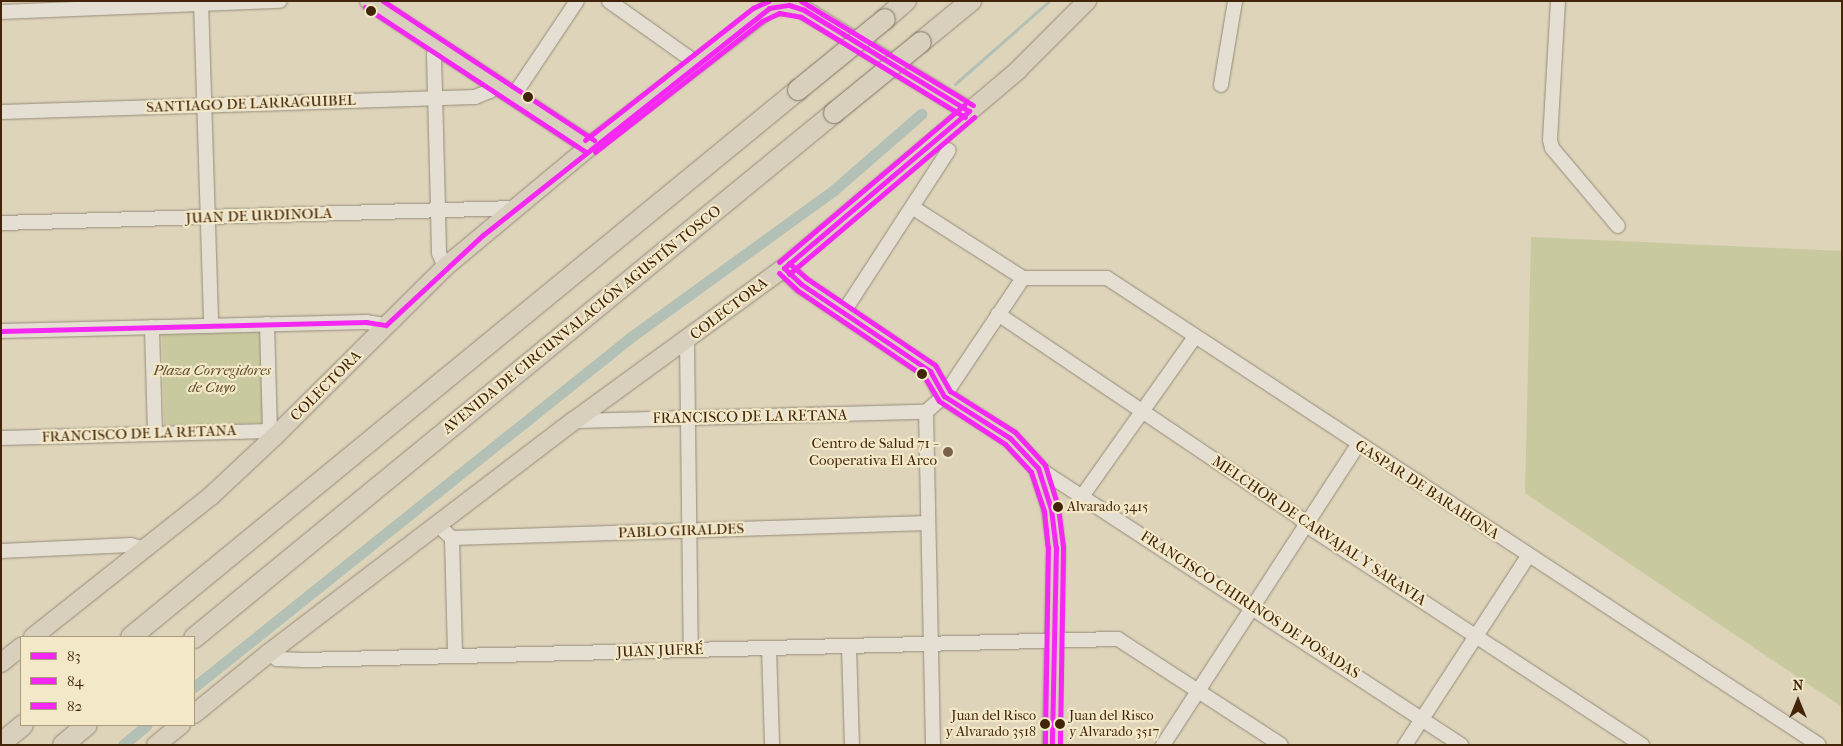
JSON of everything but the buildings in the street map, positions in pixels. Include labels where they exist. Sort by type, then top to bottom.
[{"type":"highway","points":[[132,636],[906,1]]},
{"type":"highway","name":"AVENIDA DE CIRCUNVALACIÓN AGUSTÍN TOSCO","points":[[195,637],[971,1]]},
{"type":"highway","points":[[1,743],[23,726]]},
{"type":"highway","points":[[63,745],[86,726]]},
{"type":"main road","points":[[369,1],[514,94],[590,146]]},
{"type":"main road","points":[[969,111],[1018,70],[1087,1]]},
{"type":"main road","name":"COLECTORA","points":[[35,636],[210,496],[444,267],[590,146],[698,65],[758,14],[769,8],[789,5],[804,10],[969,111],[784,268],[574,421],[439,526],[268,653],[195,713]]},
{"type":"main road","points":[[784,268],[930,371],[944,396],[1010,438],[1038,468],[1051,509],[1056,547],[1052,745]]},
{"type":"main road","points":[[1,663],[20,648]]},
{"type":"main road","points":[[156,745],[180,726]]},
{"type":"street","points":[[1,12],[280,1]]},
{"type":"street","points":[[514,94],[577,1]]},
{"type":"street","points":[[609,1],[698,65]]},
{"type":"street","points":[[1221,85],[1235,1]]},
{"type":"street","points":[[1558,1],[1550,140],[1552,148],[1618,226]]},
{"type":"street","points":[[201,3],[211,326]]},
{"type":"street","points":[[438,46],[434,55],[439,253],[444,267]]},
{"type":"street","name":"SANTIAGO DE LARRAGUIBEL","points":[[1,112],[436,99],[482,96],[496,83]]},
{"type":"street","points":[[844,312],[949,150]]},
{"type":"street","name":"JUAN DE URDINOLA","points":[[1,223],[516,208]]},
{"type":"street","points":[[912,208],[1023,278],[944,396],[926,412],[933,745]]},
{"type":"street","name":"GASPAR DE BARAHONA","points":[[1023,278],[1107,278],[1194,338],[1811,743]]},
{"type":"street","name":"MELCHOR DE CARVAJAL Y SARAVIA","points":[[998,314],[1140,413],[1642,745]]},
{"type":"street","points":[[1,331],[366,322],[386,325]]},
{"type":"street","points":[[267,324],[273,433]]},
{"type":"street","points":[[152,327],[155,434]]},
{"type":"street","points":[[1083,495],[1194,338]]},
{"type":"street","points":[[687,340],[686,418],[691,650]]},
{"type":"street","name":"FRANCISCO DE LA RETANA","points":[[574,421],[926,412]]},
{"type":"street","name":"FRANCISCO DE LA RETANA","points":[[1,438],[273,433]]},
{"type":"street","points":[[1163,745],[1358,445]]},
{"type":"street","name":"FRANCISCO CHIRINOS DE POSADAS","points":[[1038,468],[1083,495],[1253,606],[1462,745]]},
{"type":"street","name":"PABLO GIRALDES","points":[[452,538],[928,523]]},
{"type":"street","points":[[439,526],[452,538],[455,656]]},
{"type":"street","points":[[1,551],[132,545],[144,550]]},
{"type":"street","points":[[1405,745],[1528,556]]},
{"type":"street","name":"JUAN JUFRÉ","points":[[268,653],[277,659],[303,660],[1054,640],[1118,640],[1199,689],[1281,745]]},
{"type":"street","points":[[848,646],[852,745]]},
{"type":"street","points":[[769,648],[772,745]]},
{"type":"green space","points":[[1531,237],[1842,251],[1842,707],[1525,493]]},
{"type":"green space","name":"Plaza Corregidores de Cuyo","points":[[260,332],[263,423],[164,425],[162,334]]},
{"type":"waterway","points":[[955,84],[1049,1]]},
{"type":"waterway","points":[[195,686],[631,337],[834,190],[921,114]]},
{"type":"waterway","points":[[123,745],[146,726]]},
{"type":"transit line","name":"82","points":[[383,1],[594,140]]},
{"type":"transit line","name":"82","points":[[585,140],[753,8],[769,1]]},
{"type":"transit line","name":"82","points":[[801,1],[973,105]]},
{"type":"transit line","name":"83","points":[[386,325],[483,235],[769,8],[789,5],[804,10],[969,111]]},
{"type":"transit line","name":"84","points":[[365,7],[586,152]]},
{"type":"transit line","name":"84","points":[[595,152],[762,21],[779,13],[801,17],[965,117]]},
{"type":"transit line","name":"82","points":[[779,262],[964,105]]},
{"type":"transit line","name":"83","points":[[784,268],[969,111]]},
{"type":"transit line","name":"84","points":[[789,274],[974,117]]},
{"type":"transit line","name":"82","points":[[789,263],[806,278],[935,365],[950,391],[1015,432],[1045,465],[1058,507],[1063,547],[1060,745]]},
{"type":"transit line","name":"83","points":[[784,268],[801,284],[930,371],[944,396],[1010,438],[1038,468],[1051,509],[1056,547],[1052,745]]},
{"type":"transit line","name":"84","points":[[779,273],[797,290],[924,376],[939,401],[1005,444],[1031,472],[1044,511],[1048,547],[1045,745]]},
{"type":"transit line","name":"83","points":[[1,331],[366,322],[386,325]]},
{"type":"place","name":"Centro de Salud 71 - Cooperativa El Arco","points":[[948,452]]},
{"type":"place","name":"Alvarado 3415","points":[[1058,507]]},
{"type":"place","name":"Juan del Risco y Alvarado 3518","points":[[1045,724]]},
{"type":"place","name":"Juan del Risco y Alvarado 3517","points":[[1060,724]]}]
